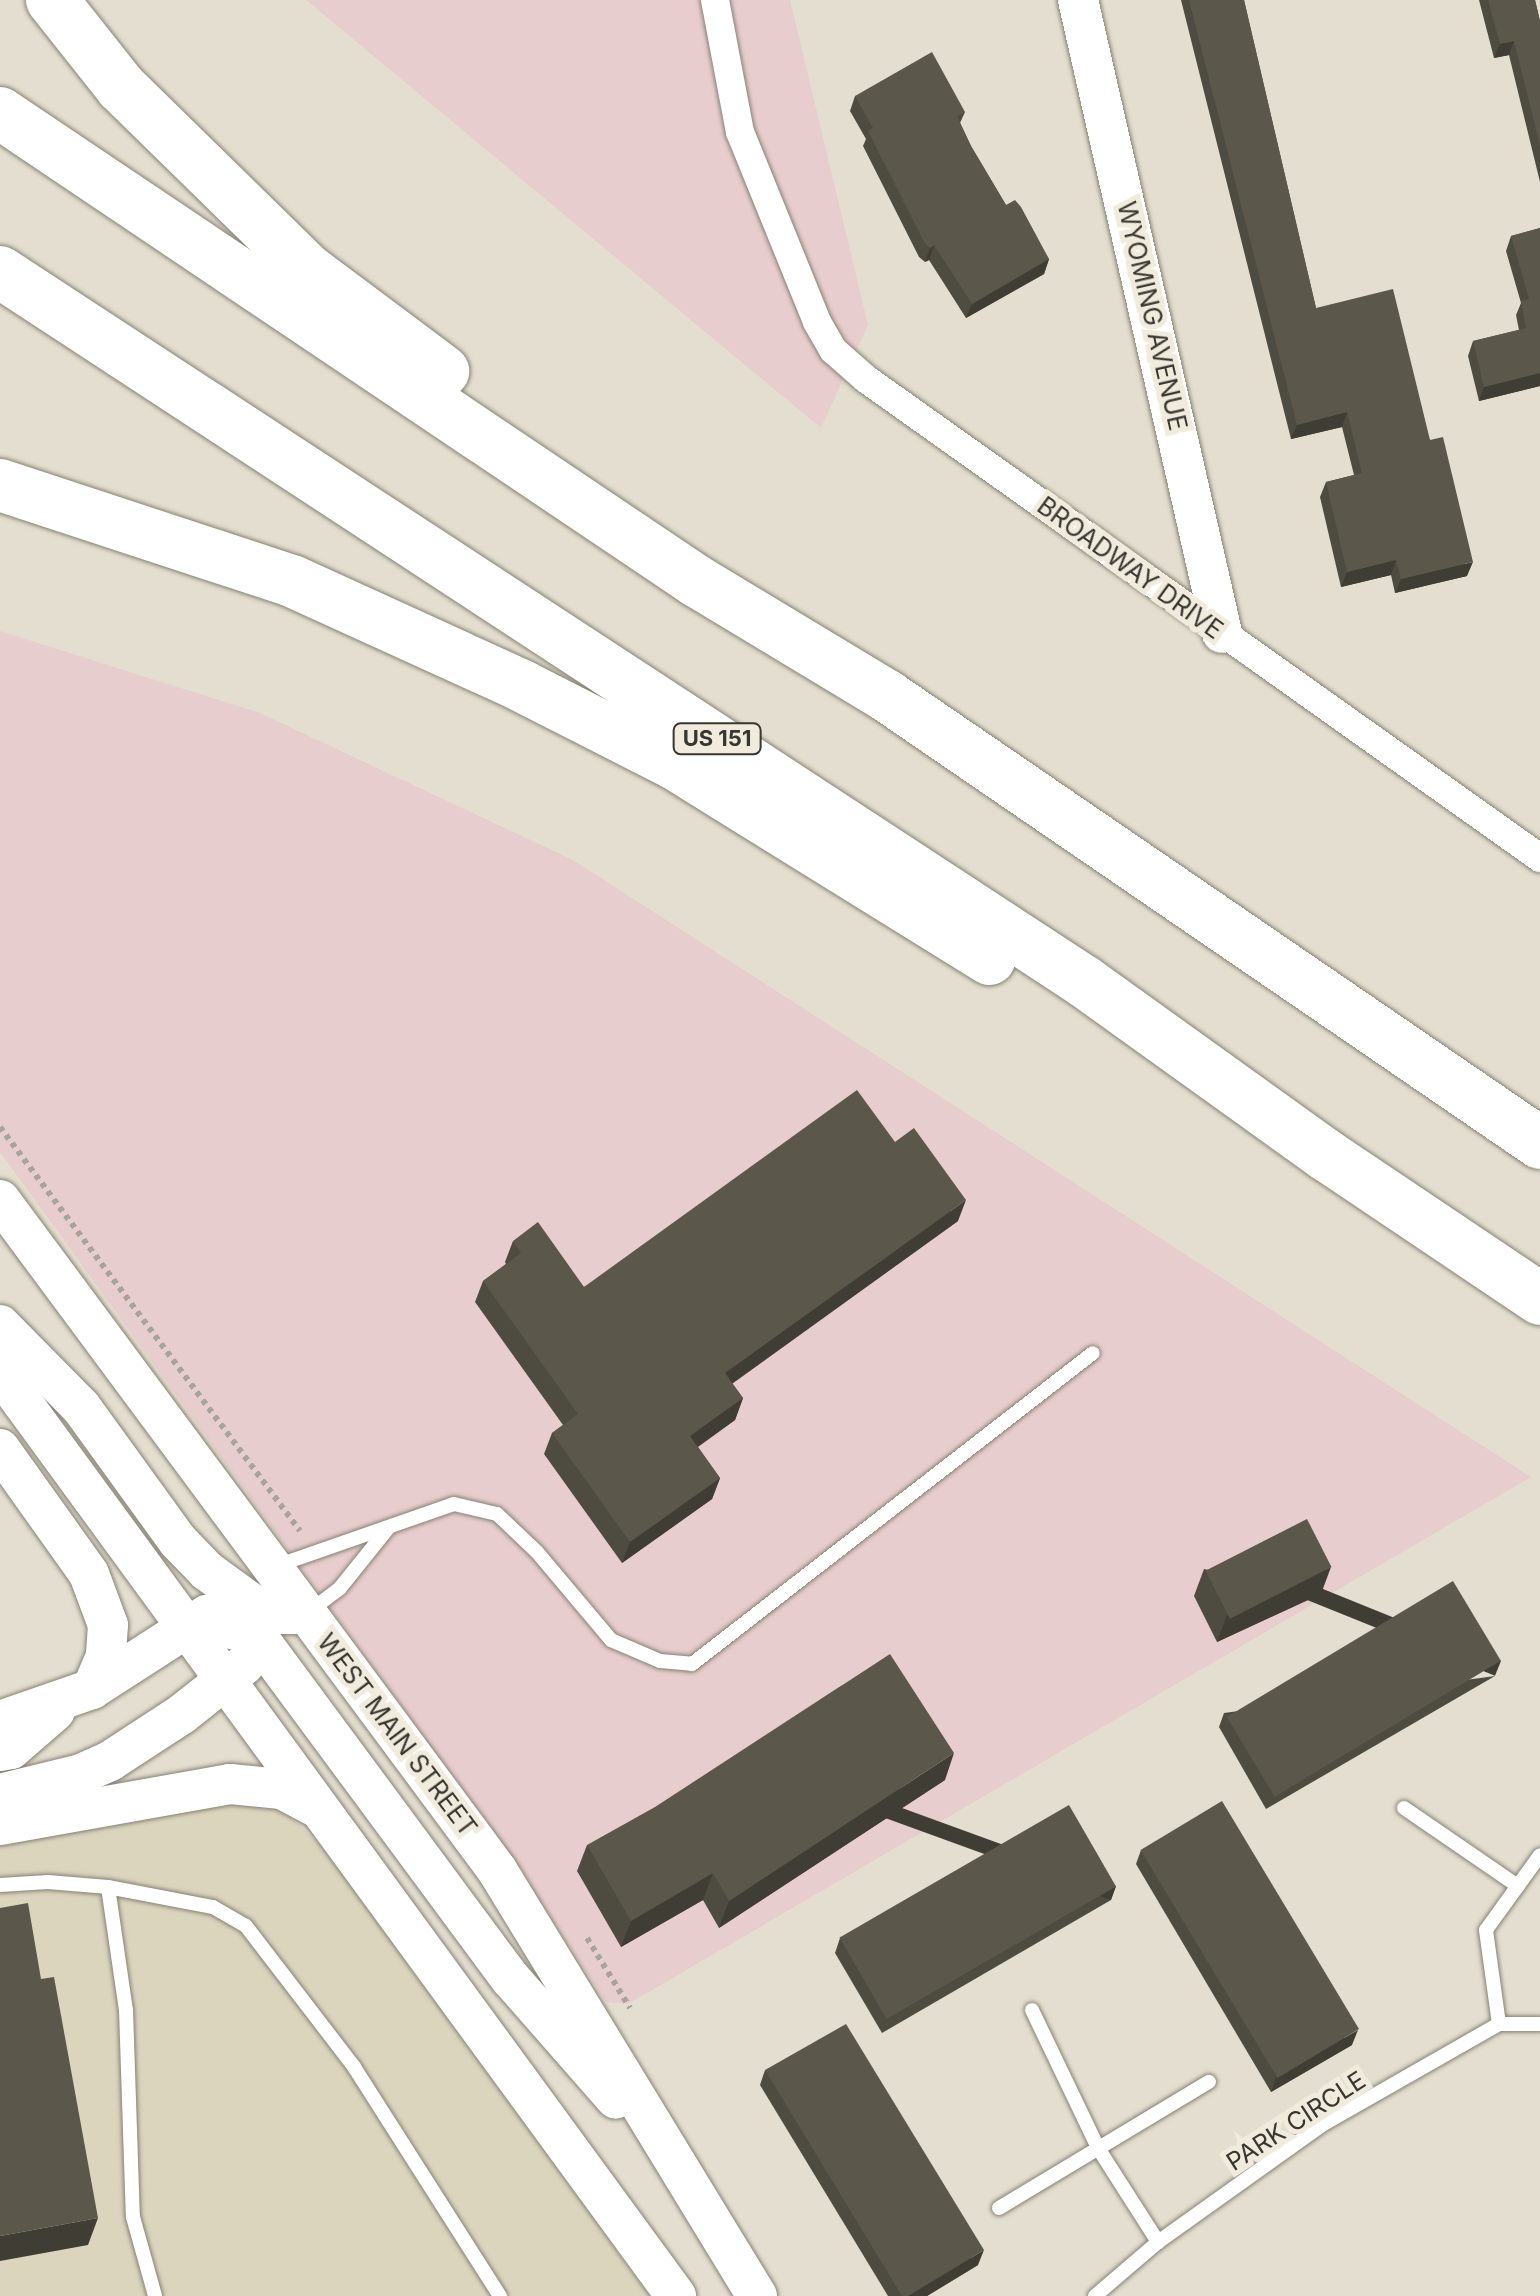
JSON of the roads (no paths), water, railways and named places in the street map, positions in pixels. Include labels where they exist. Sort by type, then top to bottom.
[{"type":"highway","points":[[52,0],[121,86],[308,270],[525,432],[698,582]]},
{"type":"highway","points":[[0,113],[698,582],[886,696],[1540,1143]]},
{"type":"highway","name":"US 151","points":[[0,272],[1085,982],[1540,1299]]},
{"type":"highway","points":[[0,485],[292,580],[522,686],[675,764],[819,857],[1424,1220]]},
{"type":"main road","name":"WYOMING AVENUE","points":[[1078,0],[1222,633]]},
{"type":"main road","name":"WEST MAIN STREET","points":[[0,1200],[497,1870],[567,1979],[674,2166],[716,2225],[757,2296]]},
{"type":"main road","points":[[0,1326],[81,1407],[178,1541],[235,1594],[280,1614],[306,1614]]},
{"type":"main road","points":[[0,1372],[676,2296]]},
{"type":"main road","points":[[0,1449],[89,1574],[108,1624],[106,1656],[79,1695],[0,1721]]},
{"type":"main road","points":[[0,1751],[11,1749],[79,1695],[188,1628],[270,1568]]},
{"type":"main road","points":[[0,1794],[80,1774],[110,1761],[226,1679],[306,1614]]},
{"type":"main road","points":[[188,1628],[221,1626],[245,1633],[265,1647],[511,1979],[674,2166]]},
{"type":"main road","points":[[0,1825],[230,1784],[282,1789],[319,1810]]},
{"type":"street","name":"BROADWAY DRIVE","points":[[715,0],[740,132],[777,228],[834,350],[866,379],[1540,858]]},
{"type":"lane","points":[[270,1568],[454,1504],[497,1514],[537,1552],[610,1640],[660,1661],[692,1664],[1093,1352]]},
{"type":"lane","points":[[306,1614],[340,1588],[389,1527]]},
{"type":"lane","points":[[1404,1808],[1518,1886]]},
{"type":"lane","points":[[1498,2024],[1486,1930],[1540,1855]]},
{"type":"lane","points":[[0,1885],[48,1882],[108,1887],[213,1907],[246,1926],[354,2067],[500,2296]]},
{"type":"lane","points":[[108,1887],[126,2010],[133,2217],[155,2296]]},
{"type":"lane","points":[[1032,2010],[1098,2148],[1158,2242]]},
{"type":"lane","name":"PARK CIRCLE","points":[[1095,2296],[1158,2242],[1322,2125],[1498,2024],[1540,2024]]},
{"type":"lane","points":[[999,2208],[1208,2082]]}]
